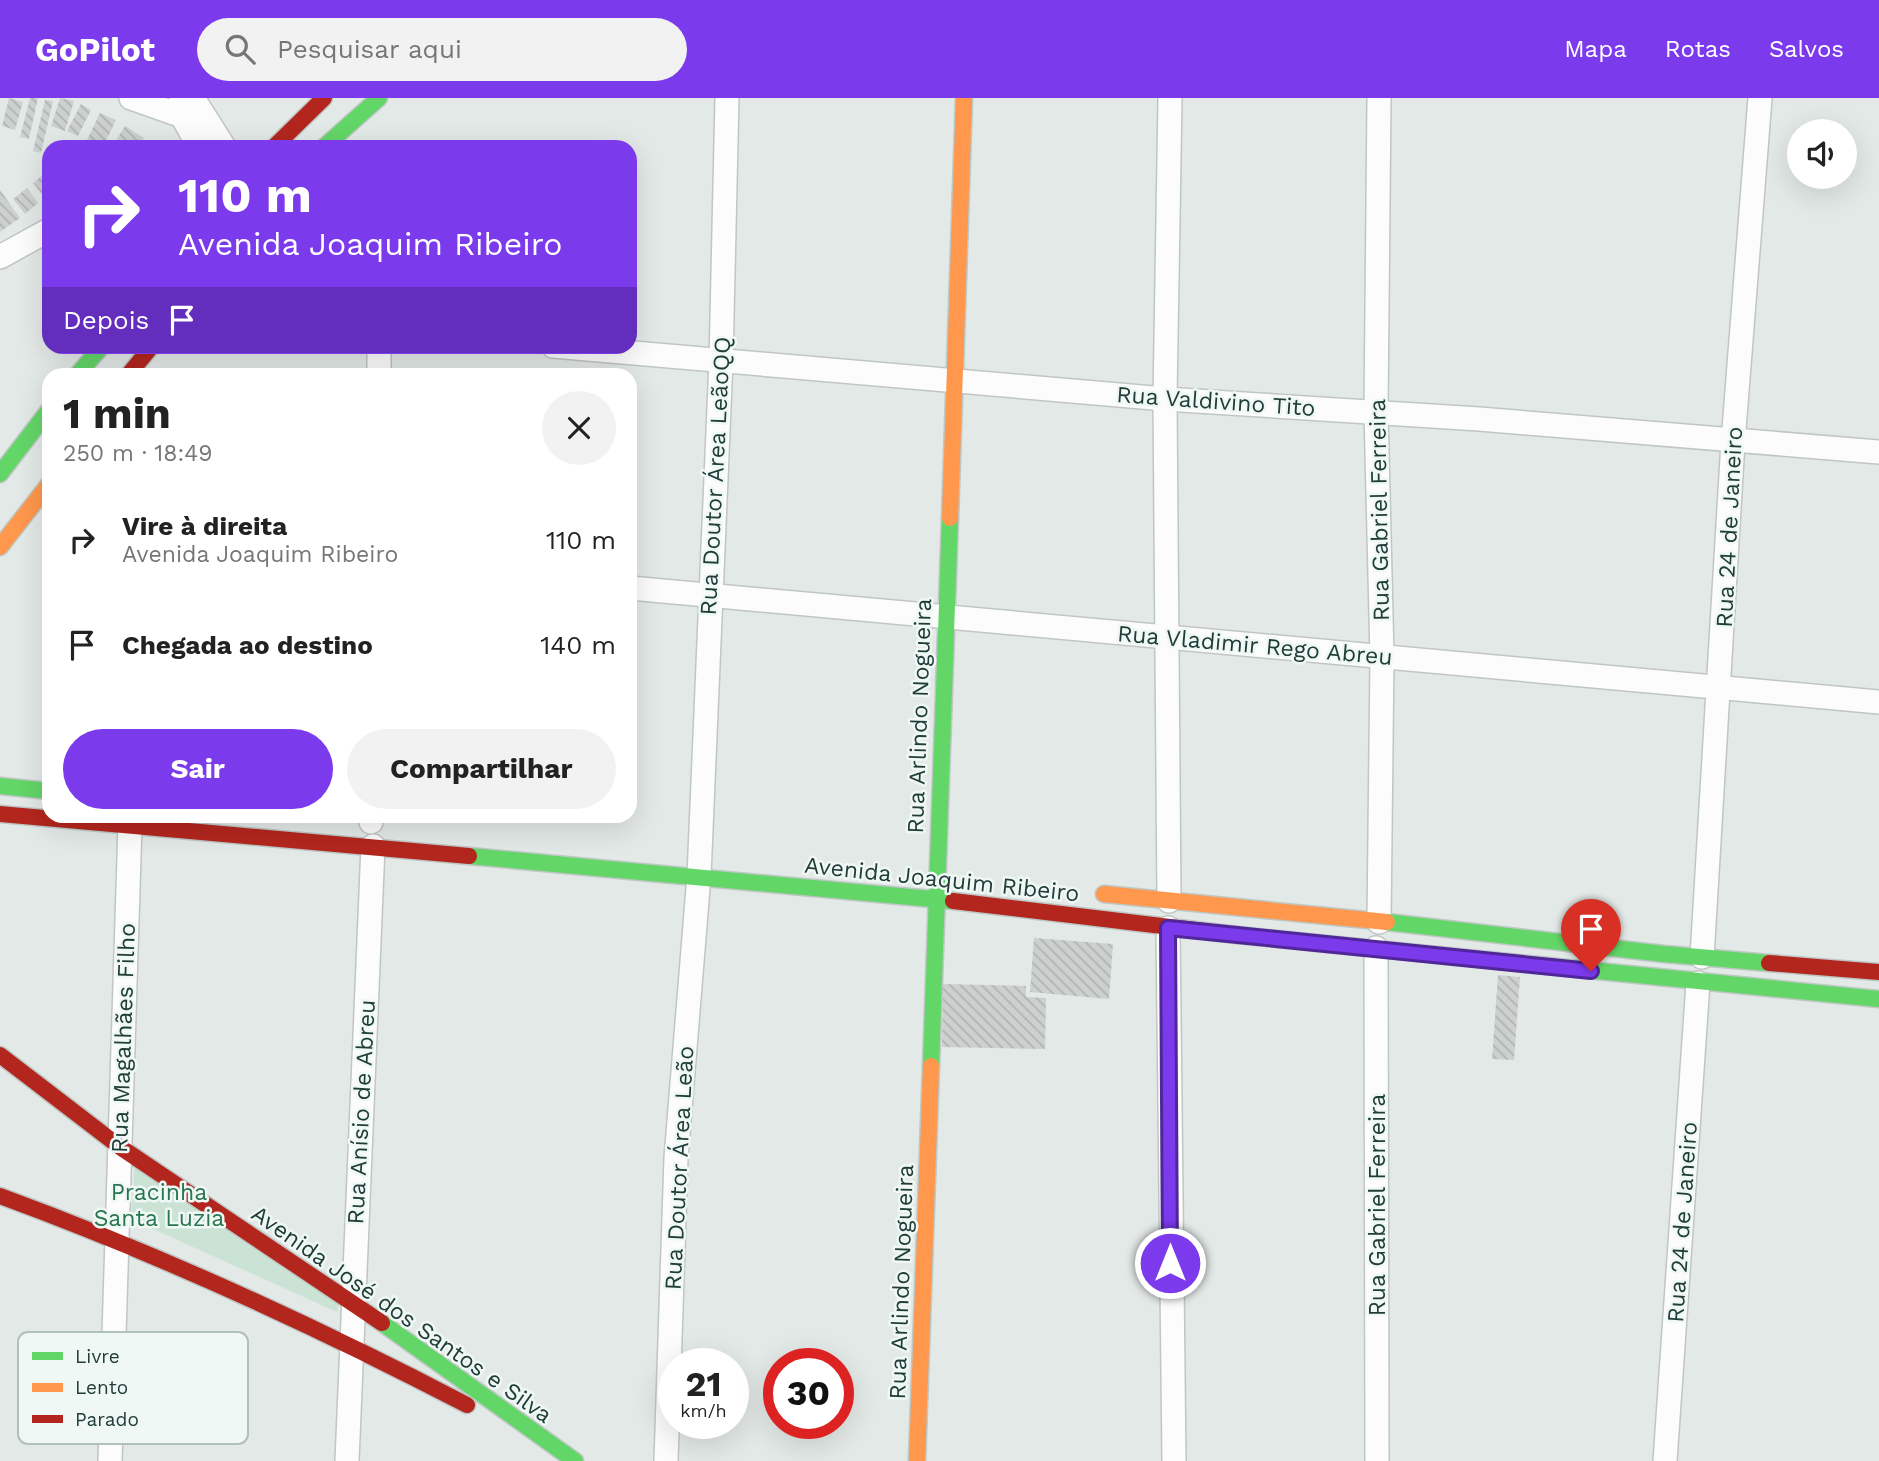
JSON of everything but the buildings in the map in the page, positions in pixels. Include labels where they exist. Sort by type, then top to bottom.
[{"type":"main road","points":[[281,140],[324,98]]},
{"type":"main road","points":[[332,140],[379,98]]},
{"type":"main road","name":"Rua Arlindo Nogueira","points":[[917,1461],[938,900],[943,875],[945,617],[964,98]]},
{"type":"main road","points":[[83,368],[95,354]]},
{"type":"main road","points":[[0,474],[42,419]]},
{"type":"main road","points":[[0,547],[42,493]]},
{"type":"main road","points":[[0,786],[42,790]]},
{"type":"main road","name":"Avenida Joaquim Ribeiro","points":[[0,814],[42,818]]},
{"type":"main road","name":"Avenida Joaquim Ribeiro","points":[[106,823],[373,846],[699,859],[938,900],[1168,928],[1879,999]]},
{"type":"main road","name":"Avenida Joaquim Ribeiro","points":[[916,872],[943,875]]},
{"type":"main road","name":"Avenida Joaquim Ribeiro","points":[[1081,892],[1702,957],[1879,972]]},
{"type":"main road","name":"Avenida José dos Santos e Silva","points":[[0,1055],[120,1147],[352,1301],[553,1448],[575,1461]]},
{"type":"main road","points":[[0,1196],[118,1239],[351,1345],[553,1448]]},
{"type":"street","points":[[131,98],[185,104],[217,140]]},
{"type":"street","name":"Rua Doutor Área LeãoQQ","points":[[699,859],[721,361],[727,98]]},
{"type":"street","points":[[1169,901],[1165,399],[1170,98]]},
{"type":"street","name":"Rua Gabriel Ferreira","points":[[1379,98],[1376,411],[1382,657],[1379,922]]},
{"type":"street","name":"Rua 24 de Janeiro","points":[[1702,957],[1733,442],[1760,98]]},
{"type":"street","points":[[185,104],[197,140]]},
{"type":"street","points":[[0,257],[42,234]]},
{"type":"street","name":"Rua Valdivino Tito","points":[[637,353],[1165,399],[1376,411],[1879,452]]},
{"type":"street","name":"Rua Vladimir Rego Abreu","points":[[637,589],[1879,702]]},
{"type":"street","name":"Rua Magalhães Filho","points":[[115,1332],[130,825]]},
{"type":"street","name":"Rua Anísio de Abreu","points":[[347,1461],[373,846]]},
{"type":"street","name":"Rua Doutor Área Leão","points":[[666,1461],[676,1158],[699,859]]},
{"type":"street","points":[[1168,928],[1174,1461]]},
{"type":"street","name":"Rua Gabriel Ferreira","points":[[1376,948],[1377,1461]]},
{"type":"street","name":"Rua 24 de Janeiro","points":[[1665,1461],[1698,982]]},
{"type":"green space","name":"Pracinha Santa Luzia","points":[[135,1161],[339,1302],[337,1312],[131,1219]]},
{"type":"traffic: fast","points":[[332,140],[379,98]]},
{"type":"traffic: fast","points":[[83,368],[95,354]]},
{"type":"traffic: fast","points":[[0,474],[42,419]]},
{"type":"traffic: fast","points":[[931,1066],[950,518]]},
{"type":"traffic: fast","points":[[0,786],[42,790]]},
{"type":"traffic: fast","points":[[469,856],[953,901]]},
{"type":"traffic: fast","points":[[1387,922],[1664,954],[1769,963]]},
{"type":"traffic: fast","points":[[1237,935],[1879,999]]},
{"type":"traffic: fast","points":[[382,1323],[575,1461]]},
{"type":"traffic: slow","points":[[950,518],[964,98]]},
{"type":"traffic: slow","points":[[0,547],[42,493]]},
{"type":"traffic: slow","points":[[1104,894],[1387,922]]},
{"type":"traffic: slow","points":[[917,1461],[931,1066]]},
{"type":"traffic: jam","points":[[281,140],[324,98]]},
{"type":"traffic: jam","points":[[134,368],[145,354]]},
{"type":"traffic: jam","points":[[0,814],[42,818]]},
{"type":"traffic: jam","points":[[100,823],[469,856]]},
{"type":"traffic: jam","points":[[953,901],[1237,935]]},
{"type":"traffic: jam","points":[[1769,963],[1879,972]]},
{"type":"traffic: jam","points":[[0,1055],[120,1147],[382,1323]]},
{"type":"traffic: jam","points":[[0,1196],[120,1242],[237,1293],[353,1347],[467,1405]]},
{"type":"route","points":[[1170,1263],[1168,928],[1591,971]]}]
